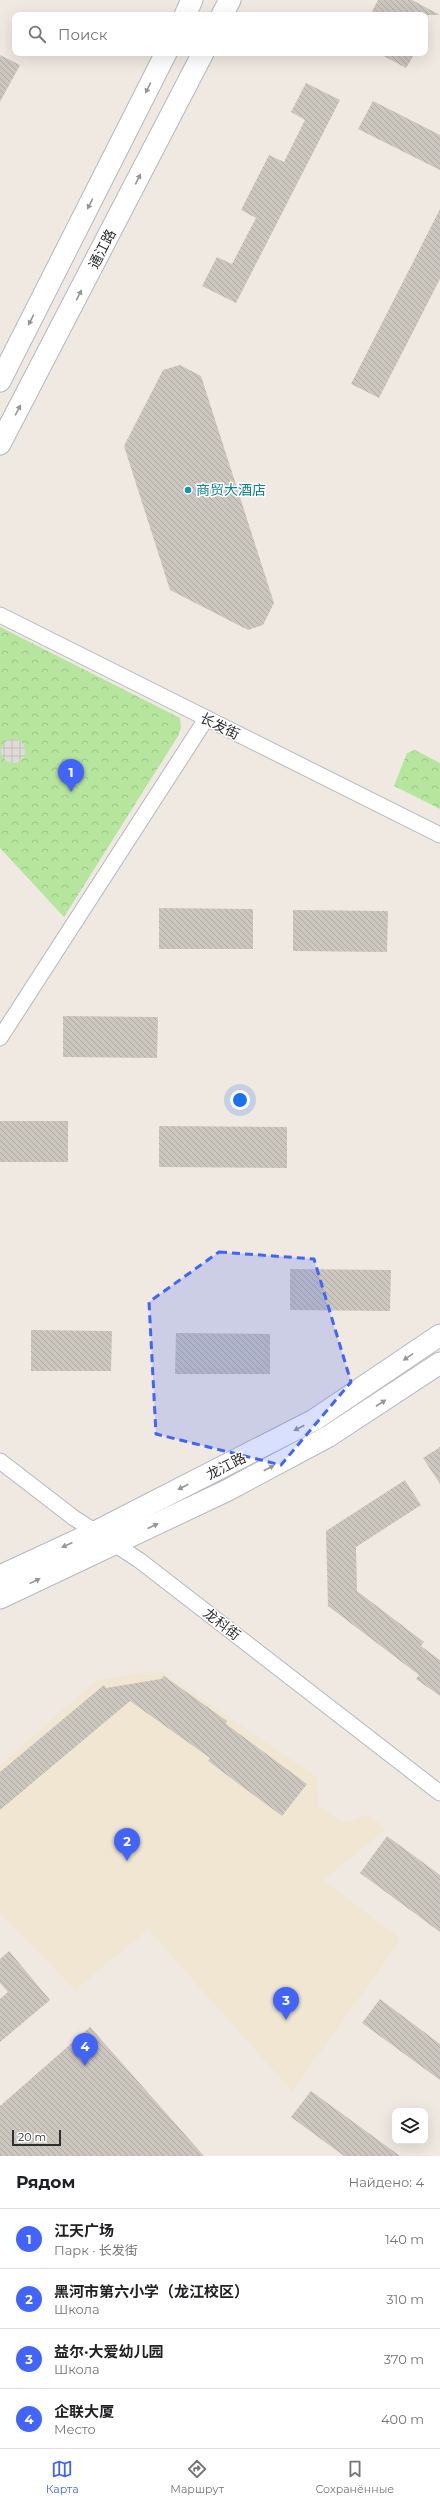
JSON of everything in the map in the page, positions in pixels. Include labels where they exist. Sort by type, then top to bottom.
[{"type":"street","points":[[186,12],[192,0]]},
{"type":"street","points":[[224,12],[230,0]]},
{"type":"street","points":[[0,381],[164,56]]},
{"type":"street","name":"通江路","points":[[0,444],[201,56]]},
{"type":"street","name":"长发街","points":[[0,615],[440,835]]},
{"type":"street","points":[[0,1038],[206,719]]},
{"type":"street","name":"龙江路","points":[[0,1576],[95,1532],[314,1420],[440,1335]]},
{"type":"street","name":"龙江路","points":[[0,1598],[226,1491],[329,1436],[440,1363]]},
{"type":"street","name":"龙科街","points":[[0,1461],[113,1545],[139,1560],[440,1793]]},
{"type":"highlighted area","points":[[219,1252],[314,1259],[351,1382],[281,1465],[156,1434],[149,1302]]},
{"type":"shaded area","points":[[13,739],[22,742],[25,751],[22,760],[13,763],[4,760],[1,751],[4,742]]},
{"type":"shaded area","points":[[160,1671],[317,1777],[319,1806],[343,1823],[368,1815],[386,1829],[323,1880],[401,1939],[292,2091],[148,1929],[75,1990],[0,1913],[0,1765],[97,1680]]},
{"type":"green space","points":[[0,627],[180,718],[181,728],[178,736],[64,917],[0,848]]},
{"type":"green space","points":[[415,750],[440,763],[440,809],[394,786],[407,753]]},
{"type":"building","points":[[378,0],[412,0],[440,15],[428,15],[428,12],[372,12]]},
{"type":"building","points":[[0,55],[20,65],[0,102]]},
{"type":"building","points":[[384,56],[413,56],[406,68]]},
{"type":"building","points":[[306,83],[340,100],[236,303],[202,286],[217,257],[232,264],[256,218],[241,210],[269,155],[284,162],[305,120],[291,112]]},
{"type":"building","points":[[373,101],[440,135],[440,170],[358,129]]},
{"type":"building","points":[[440,209],[440,279],[379,398],[351,384]]},
{"type":"building","name":"商贸大酒店","points":[[180,365],[201,376],[274,603],[263,625],[248,630],[170,590],[124,446],[163,370]]},
{"type":"building","points":[[159,908],[253,909],[253,949],[159,949]]},
{"type":"building","points":[[293,910],[388,911],[387,952],[293,951]]},
{"type":"building","points":[[63,1016],[158,1017],[157,1058],[63,1057]]},
{"type":"building","points":[[0,1121],[68,1121],[68,1162],[0,1162]]},
{"type":"building","points":[[159,1126],[287,1127],[287,1168],[159,1167]]},
{"type":"building","points":[[290,1269],[391,1270],[390,1311],[290,1310]]},
{"type":"building","points":[[31,1330],[112,1331],[111,1371],[31,1371]]},
{"type":"building","points":[[176,1333],[270,1334],[270,1374],[175,1374]]},
{"type":"building","points":[[440,1447],[440,1484],[423,1458]]},
{"type":"building","points":[[405,1480],[421,1505],[356,1547],[357,1591],[424,1642],[421,1646],[440,1660],[440,1696],[416,1679],[419,1675],[328,1606],[326,1531]]},
{"type":"building","points":[[164,1676],[227,1721],[226,1724],[307,1784],[282,1816],[208,1761],[210,1758],[130,1701],[0,1810],[0,1772],[104,1685],[106,1688],[161,1679]]},
{"type":"building","points":[[387,1836],[440,1875],[440,1932],[360,1873]]},
{"type":"building","points":[[9,1951],[50,2000],[0,2042],[0,1999],[8,1992],[0,1983],[0,1959]]},
{"type":"building","points":[[380,1999],[440,2044],[440,2080],[362,2023]]},
{"type":"building","points":[[90,2027],[204,2156],[0,2156],[0,2106]]},
{"type":"building","points":[[311,2091],[400,2156],[344,2156],[291,2117]]},
{"type":"place","name":"商贸大酒店","points":[[188,490]]},
{"type":"place","name":"江天广场","points":[[71,792]]},
{"type":"place","name":"黑河市第六小学（龙江校区）","points":[[127,1861]]},
{"type":"place","name":"益尔·大爱幼儿园","points":[[286,2020]]},
{"type":"place","name":"企联大厦","points":[[85,2066]]}]
